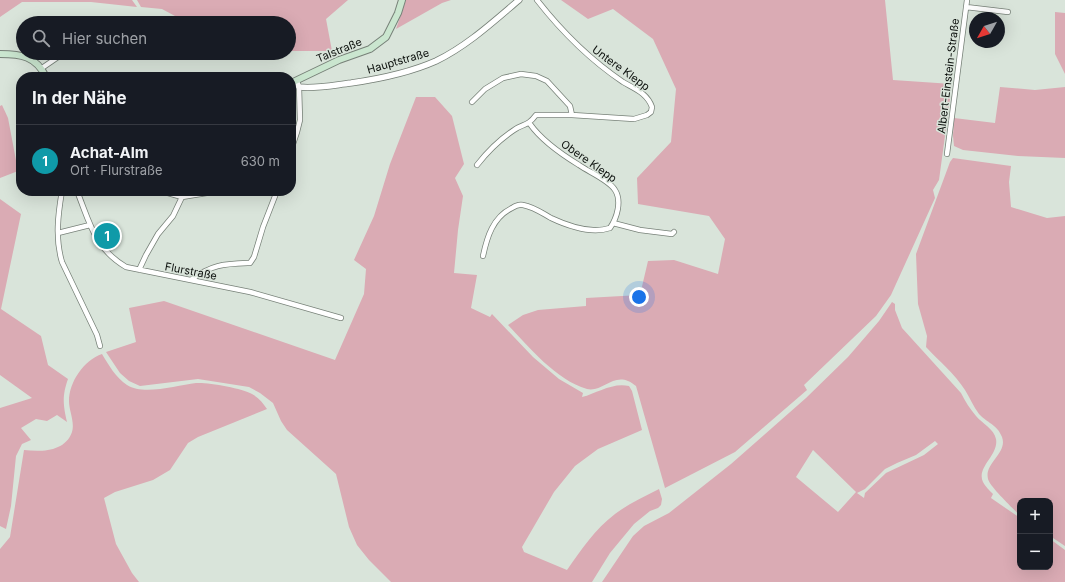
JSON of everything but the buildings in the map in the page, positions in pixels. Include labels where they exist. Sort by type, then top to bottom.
[{"type":"main road","name":"Talstraße","points":[[296,81],[339,60],[370,49],[386,36],[398,13],[402,0]]},
{"type":"main road","points":[[0,54],[16,55]]},
{"type":"main road","points":[[34,60],[44,72]]},
{"type":"street","name":"Hauptstraße","points":[[299,87],[307,88],[378,79],[436,61],[459,48],[519,0]]},
{"type":"street","name":"Untere Klepp","points":[[530,124],[536,115],[572,115],[634,119],[647,115],[651,112],[652,107],[647,96],[603,68],[581,50],[537,0]]},
{"type":"street","name":"Albert-Einstein-Straße","points":[[947,154],[967,0]]},
{"type":"street","points":[[966,7],[1008,12]]},
{"type":"street","points":[[42,68],[54,60]]},
{"type":"street","points":[[472,102],[485,90],[503,78],[521,74],[536,76],[547,81],[570,106],[572,115]]},
{"type":"street","points":[[296,84],[299,87],[300,120],[296,135]]},
{"type":"street","points":[[478,164],[488,151],[503,138],[516,129],[530,124]]},
{"type":"street","name":"Obere Klepp","points":[[530,124],[549,144],[578,165],[605,180],[615,189],[618,202],[614,223]]},
{"type":"street","points":[[62,196],[58,250],[62,262],[97,335],[100,346]]},
{"type":"street","name":"Flurstraße","points":[[79,196],[90,225],[101,247],[115,260],[126,267],[250,292],[341,318]]},
{"type":"street","points":[[178,196],[188,196]]},
{"type":"street","points":[[191,280],[201,272],[218,264],[250,263],[254,257],[274,196]]},
{"type":"street","points":[[139,270],[158,234],[174,216],[182,197]]},
{"type":"street","points":[[483,256],[489,234],[495,222],[506,210],[522,205],[571,226],[594,231],[610,228],[614,223],[640,230],[672,234],[674,232]]},
{"type":"street","points":[[58,233],[90,225]]},
{"type":"shaded area","points":[[0,0],[132,0],[137,7],[91,2],[22,2],[0,17]]},
{"type":"shaded area","points":[[137,0],[348,0],[326,19],[332,51],[296,51],[296,16],[175,16],[162,9],[141,7]]},
{"type":"shaded area","points":[[406,0],[451,0],[442,3],[396,29]]},
{"type":"shaded area","points":[[561,0],[885,0],[893,80],[952,84],[939,180],[933,190],[935,198],[891,295],[876,316],[804,385],[807,390],[735,452],[665,488],[636,386],[629,381],[622,379],[593,389],[587,389],[576,385],[554,371],[534,353],[508,325],[523,315],[538,310],[586,306],[586,298],[640,295],[648,261],[674,260],[718,274],[725,239],[709,216],[638,204],[637,178],[671,142],[676,89],[653,39],[613,9],[588,19]]},
{"type":"shaded area","points":[[1055,12],[1065,13],[1065,74],[1055,54]]},
{"type":"shaded area","points":[[1000,87],[1035,90],[1065,87],[1065,158],[1018,156],[963,150],[954,146],[954,118],[995,123]]},
{"type":"shaded area","points":[[416,97],[435,97],[452,116],[464,164],[455,178],[463,196],[454,273],[477,275],[471,308],[490,317],[492,314],[533,357],[559,379],[583,393],[582,397],[617,385],[629,386],[632,391],[642,430],[598,449],[575,466],[554,492],[522,547],[524,552],[567,570],[601,526],[625,507],[659,489],[662,499],[661,505],[650,511],[634,524],[610,553],[592,582],[391,582],[369,560],[357,545],[349,527],[336,474],[287,430],[273,403],[249,387],[198,379],[140,386],[129,381],[120,373],[106,352],[136,342],[129,308],[164,301],[335,360],[364,294],[366,269],[354,260],[374,216],[390,164]]},
{"type":"shaded area","points":[[2,105],[8,118],[16,160],[16,172],[0,178],[0,106]]},
{"type":"shaded area","points":[[953,158],[1011,166],[1009,182],[1011,207],[1047,218],[1065,216],[1065,546],[1053,538],[1053,498],[1017,498],[1017,513],[990,483],[988,479],[989,468],[1002,448],[1002,437],[995,426],[979,414],[957,378],[926,347],[927,336],[918,304],[916,254],[950,162]]},
{"type":"shaded area","points":[[0,199],[21,214],[1,309],[41,336],[48,365],[68,379],[64,400],[67,422],[57,415],[47,421],[36,419],[21,428],[31,440],[22,444],[16,456],[11,506],[6,529],[0,526],[0,408],[32,398],[0,375]]},
{"type":"shaded area","points":[[892,302],[895,304],[895,310],[902,328],[961,393],[976,416],[995,435],[996,445],[982,471],[982,477],[984,484],[993,494],[991,498],[1017,516],[1017,570],[1053,570],[1053,541],[1065,550],[1065,582],[602,582],[633,536],[644,526],[669,513],[731,464],[806,398],[848,357],[879,321]],"holes":[[[935,441],[938,444],[924,455],[886,473],[865,493],[864,498],[857,493],[865,489],[885,469],[916,455]],[[813,450],[856,492],[838,512],[796,477]]]},
{"type":"shaded area","points":[[102,354],[119,379],[134,388],[151,390],[196,383],[216,384],[252,394],[261,401],[267,409],[198,437],[188,443],[170,470],[153,480],[115,492],[104,498],[116,544],[132,573],[139,582],[0,582],[0,549],[10,537],[24,450],[38,451],[52,449],[64,444],[69,439],[73,428],[69,401],[72,386],[84,366],[95,357]]},
{"type":"place","name":"Achat-Alm","points":[[107,236]]}]
